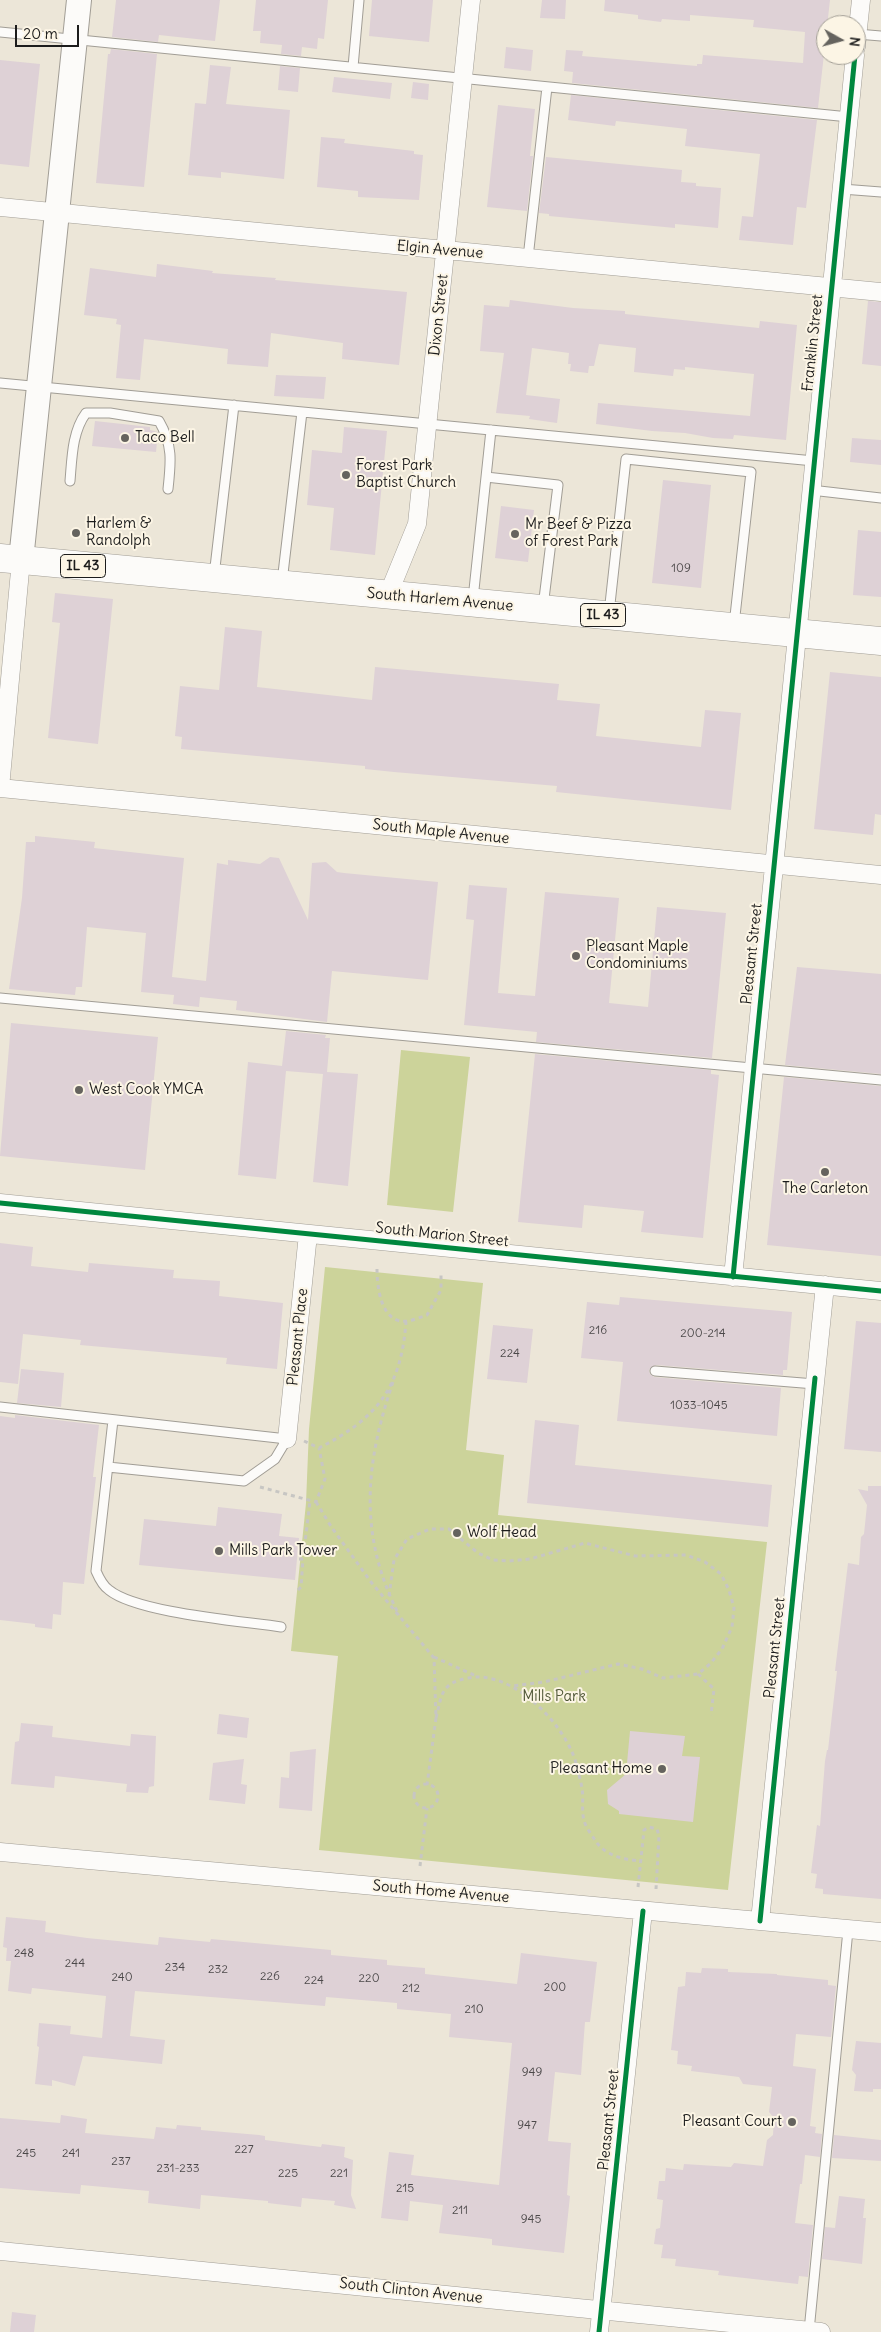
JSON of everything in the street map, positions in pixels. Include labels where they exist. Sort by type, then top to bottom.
[{"type":"main road","name":"South Harlem Avenue","points":[[11,559],[881,641]]},
{"type":"street","points":[[0,788],[11,559],[39,386],[79,0]]},
{"type":"street","name":"Dixon Street","points":[[388,595],[417,524],[471,0]]},
{"type":"street","points":[[860,15],[861,0]]},
{"type":"street","name":"Franklin Street","points":[[796,633],[854,65]]},
{"type":"street","name":"Elgin Avenue","points":[[0,207],[881,292]]},
{"type":"street","name":"Pleasant Street","points":[[733,1277],[796,633]]},
{"type":"street","name":"South Maple Avenue","points":[[0,788],[881,875]]},
{"type":"street","name":"South Marion Street","points":[[0,1203],[881,1291]]},
{"type":"street","name":"Pleasant Place","points":[[295,1440],[308,1234]]},
{"type":"street","name":"Pleasant Street","points":[[760,1921],[825,1285]]},
{"type":"street","name":"South Home Avenue","points":[[0,1852],[881,1932]]},
{"type":"street","name":"Pleasant Street","points":[[599,2332],[643,1911]]},
{"type":"street","name":"South Clinton Avenue","points":[[0,2251],[815,2331]]},
{"type":"lane","points":[[353,67],[359,0]]},
{"type":"lane","points":[[0,32],[849,117]]},
{"type":"lane","points":[[866,38],[881,36]]},
{"type":"lane","points":[[528,258],[547,87]]},
{"type":"lane","points":[[842,189],[881,192]]},
{"type":"lane","points":[[0,383],[814,461]]},
{"type":"lane","points":[[214,578],[234,405]]},
{"type":"lane","points":[[282,585],[302,412]]},
{"type":"lane","points":[[70,481],[79,422],[86,413],[110,413],[159,420],[165,432],[171,455],[168,489]]},
{"type":"lane","points":[[472,603],[491,430]]},
{"type":"lane","points":[[608,616],[626,459],[751,472],[734,627]]},
{"type":"lane","points":[[486,477],[558,485],[543,610]]},
{"type":"lane","points":[[811,490],[881,498]]},
{"type":"lane","points":[[0,998],[881,1080]]},
{"type":"lane","points":[[655,1371],[814,1384]]},
{"type":"lane","points":[[0,1408],[295,1440]]},
{"type":"lane","points":[[113,1420],[96,1571],[109,1591],[144,1606],[282,1627]]},
{"type":"lane","points":[[108,1467],[244,1481],[275,1459],[295,1440]]},
{"type":"lane","points":[[815,2331],[848,1930]]},
{"type":"path","points":[[378,1269],[377,1286],[385,1310],[393,1318],[406,1322],[427,1315],[441,1290],[441,1275]]},
{"type":"path","points":[[403,1622],[389,1596],[376,1561],[370,1498],[372,1456],[380,1422],[404,1352],[406,1322]]},
{"type":"path","points":[[295,1440],[319,1448],[340,1437],[377,1407],[393,1382]]},
{"type":"path","points":[[316,1502],[325,1479],[319,1448]]},
{"type":"path","points":[[254,1485],[316,1502],[332,1528],[403,1622],[433,1657],[476,1676],[513,1686],[544,1682],[618,1664],[642,1669],[663,1678],[698,1674],[710,1664],[722,1649],[732,1627],[734,1608],[729,1590],[721,1574],[705,1562],[686,1555],[635,1556],[585,1543],[530,1559],[493,1560],[478,1553],[450,1529],[430,1529],[407,1539],[394,1560],[389,1596]]},
{"type":"path","points":[[298,1590],[301,1586],[301,1559],[310,1501]]},
{"type":"path","points":[[433,1657],[436,1718]]},
{"type":"path","points":[[698,1674],[714,1690],[711,1715]]},
{"type":"path","points":[[427,1784],[436,1718],[442,1692],[453,1680],[476,1676]]},
{"type":"path","points":[[513,1686],[545,1712],[566,1738],[576,1762],[582,1790],[584,1820],[596,1842],[608,1852],[626,1860],[641,1861]]},
{"type":"path","points":[[427,1784],[434,1788],[438,1794],[434,1805],[427,1808],[420,1806],[415,1796],[417,1789],[427,1784]]},
{"type":"path","points":[[420,1866],[427,1808]]},
{"type":"path","points":[[638,1887],[644,1830],[653,1827],[657,1829],[659,1836],[656,1889]]},
{"type":"green space","points":[[401,1050],[470,1057],[453,1212],[387,1205]]},
{"type":"green space","name":"Mills Park","points":[[325,1267],[483,1283],[466,1450],[504,1455],[498,1515],[767,1542],[728,1890],[319,1850],[338,1656],[291,1651],[306,1503],[309,1429]]},
{"type":"building","points":[[116,0],[220,0],[215,41],[159,35],[158,42],[112,37]]},
{"type":"building","points":[[256,0],[328,0],[324,39],[318,38],[317,49],[302,47],[301,56],[281,54],[282,45],[260,43],[261,31],[253,31]]},
{"type":"building","points":[[372,0],[433,0],[429,42],[369,36]]},
{"type":"building","points":[[542,0],[566,0],[565,19],[540,18]]},
{"type":"building","points":[[605,0],[830,0],[828,15],[816,15],[816,65],[823,65],[818,108],[572,83],[573,72],[564,71],[566,50],[583,51],[582,56],[697,66],[697,64],[702,64],[703,55],[803,63],[805,32],[753,27],[754,20],[690,15],[690,21],[662,19],[661,22],[638,19],[638,15],[604,11]]},
{"type":"building","points":[[506,47],[533,50],[531,71],[504,68]]},
{"type":"building","points":[[111,49],[157,54],[144,187],[96,183],[108,54],[110,54]]},
{"type":"building","points":[[0,60],[40,64],[29,167],[0,164]]},
{"type":"building","points":[[210,65],[231,67],[226,104],[290,110],[284,179],[221,172],[221,178],[188,175],[195,103],[206,104]]},
{"type":"building","points":[[280,66],[300,68],[298,92],[278,90]]},
{"type":"building","points":[[334,77],[392,83],[390,99],[332,92]]},
{"type":"building","points":[[413,82],[429,84],[428,100],[411,98]]},
{"type":"building","points":[[571,95],[817,120],[806,208],[797,207],[793,245],[739,240],[742,216],[753,217],[760,154],[685,146],[687,129],[616,121],[615,126],[568,120]]},
{"type":"building","points":[[498,105],[535,109],[530,156],[533,156],[527,211],[487,207]]},
{"type":"building","points":[[321,137],[345,139],[344,143],[414,151],[414,154],[423,155],[419,200],[358,197],[358,191],[317,187]]},
{"type":"building","points":[[546,157],[682,170],[681,182],[696,183],[696,186],[721,188],[718,228],[675,224],[675,228],[549,216],[549,214],[539,213]]},
{"type":"building","points":[[157,264],[213,271],[212,273],[407,292],[399,365],[342,359],[343,343],[271,333],[268,367],[227,364],[228,349],[144,339],[140,380],[116,378],[121,325],[116,324],[117,319],[84,315],[90,268],[156,277]]},
{"type":"building","points":[[510,300],[573,308],[625,311],[625,314],[759,328],[760,321],[797,325],[786,440],[734,435],[733,439],[713,438],[685,433],[596,424],[598,403],[750,416],[754,374],[685,367],[685,370],[674,369],[673,376],[634,372],[636,348],[599,344],[594,366],[589,366],[588,373],[570,371],[571,364],[568,364],[569,353],[532,348],[526,395],[560,399],[557,423],[529,419],[530,416],[496,413],[504,353],[480,351],[484,305],[509,307]]},
{"type":"building","points":[[868,301],[881,302],[881,366],[862,364]]},
{"type":"building","points":[[276,375],[326,377],[324,399],[274,396]]},
{"type":"building","name":"Taco Bell","points":[[95,421],[150,427],[150,430],[158,432],[156,452],[92,446]]},
{"type":"building","name":"Forest Park Baptist Church","points":[[344,427],[387,431],[375,555],[330,550],[334,508],[307,505],[312,450],[342,453]]},
{"type":"building","points":[[852,438],[881,440],[881,465],[850,462]]},
{"type":"building","points":[[663,480],[711,485],[701,588],[652,583]]},
{"type":"building","name":"Mr Beef & Pizza of Forest Park","points":[[501,506],[534,510],[528,562],[495,558]]},
{"type":"building","points":[[858,530],[881,532],[881,597],[853,595]]},
{"type":"building","points":[[55,593],[113,599],[98,744],[48,738],[60,623],[52,622]]},
{"type":"building","points":[[225,627],[262,631],[257,687],[372,700],[375,667],[559,684],[557,700],[600,704],[596,736],[701,747],[705,710],[741,713],[731,810],[556,792],[557,786],[394,772],[365,769],[365,766],[181,749],[182,737],[175,736],[180,686],[219,690]]},
{"type":"building","points":[[830,672],[881,677],[881,815],[875,814],[873,835],[814,829]]},
{"type":"building","points":[[35,836],[95,842],[94,848],[184,858],[172,977],[206,981],[217,863],[228,865],[228,860],[260,864],[270,857],[279,858],[308,920],[312,863],[326,862],[337,872],[438,882],[428,980],[332,971],[327,1022],[236,1010],[237,1001],[200,997],[199,1007],[173,1004],[174,995],[141,992],[146,933],[87,927],[82,987],[76,987],[75,995],[9,989],[22,898],[26,842],[35,842]]},
{"type":"building","name":"Pleasant Maple Condominiums","points":[[469,885],[507,888],[498,993],[535,996],[545,892],[619,898],[609,1003],[648,1007],[657,907],[726,913],[712,1058],[536,1042],[537,1032],[464,1025],[474,920],[466,919]]},
{"type":"building","points":[[797,967],[881,974],[881,1074],[785,1065]]},
{"type":"building","name":"West Cook YMCA","points":[[11,1023],[158,1037],[145,1170],[0,1156]]},
{"type":"building","points":[[286,1031],[326,1035],[325,1038],[330,1038],[327,1072],[358,1074],[348,1186],[313,1182],[323,1074],[286,1071],[276,1179],[238,1175],[248,1062],[282,1066]]},
{"type":"building","points":[[535,1054],[711,1070],[711,1074],[719,1075],[703,1238],[641,1232],[644,1211],[584,1205],[582,1228],[518,1222]]},
{"type":"building","name":"The Carleton","points":[[784,1077],[881,1086],[881,1256],[767,1245]]},
{"type":"building","points":[[0,1243],[33,1247],[31,1266],[88,1272],[89,1263],[174,1270],[173,1278],[220,1281],[219,1296],[283,1303],[277,1369],[226,1364],[227,1358],[80,1345],[81,1340],[23,1334],[18,1384],[0,1382]]},
{"type":"building","points":[[620,1297],[792,1312],[787,1370],[783,1370],[783,1375],[656,1365],[649,1370],[650,1374],[654,1377],[781,1388],[777,1436],[617,1421],[623,1362],[581,1358],[587,1302],[619,1305]]},
{"type":"building","points":[[856,1321],[881,1323],[881,1452],[844,1449]]},
{"type":"building","points":[[493,1325],[533,1329],[527,1383],[487,1379]]},
{"type":"building","points":[[21,1369],[64,1373],[61,1407],[17,1403]]},
{"type":"building","points":[[15,1415],[99,1425],[93,1477],[96,1477],[84,1584],[63,1582],[61,1615],[53,1614],[52,1629],[35,1627],[35,1624],[0,1620],[0,1416],[15,1418]]},
{"type":"building","points":[[535,1420],[579,1425],[575,1465],[772,1485],[768,1527],[527,1503]]},
{"type":"building","points":[[868,1486],[881,1486],[881,1899],[823,1894],[823,1889],[815,1888],[817,1874],[811,1873],[817,1825],[820,1826],[825,1761],[828,1750],[848,1563],[859,1565],[861,1537],[864,1534],[867,1505],[858,1489],[868,1491]]},
{"type":"building","name":"Mills Park Tower","points":[[218,1507],[282,1514],[279,1536],[299,1538],[295,1580],[139,1565],[144,1519],[216,1526]]},
{"type":"building","points":[[219,1714],[249,1718],[247,1738],[217,1734]]},
{"type":"building","points":[[21,1723],[53,1726],[52,1737],[130,1746],[131,1734],[156,1736],[154,1786],[149,1787],[148,1793],[126,1792],[127,1784],[55,1776],[54,1788],[11,1784],[15,1742],[19,1741]]},
{"type":"building","name":"Pleasant Home","points":[[630,1731],[685,1736],[682,1756],[700,1757],[693,1822],[619,1814],[619,1811],[608,1804],[607,1790],[626,1774]]},
{"type":"building","points":[[316,1749],[312,1811],[279,1808],[281,1777],[289,1778],[290,1752]]},
{"type":"building","points":[[244,1759],[241,1784],[247,1785],[245,1804],[209,1800],[213,1763]]},
{"type":"building","points":[[6,1917],[46,1921],[45,1932],[87,1938],[158,1945],[159,1937],[210,1942],[211,1939],[331,1950],[331,1955],[387,1960],[387,1965],[425,1968],[425,1974],[517,1984],[521,1953],[597,1962],[590,2022],[585,2022],[581,2075],[555,2072],[548,2141],[571,2143],[567,2195],[570,2196],[564,2253],[492,2245],[492,2239],[439,2233],[443,2205],[410,2201],[408,2221],[381,2218],[389,2152],[414,2155],[411,2175],[499,2185],[512,2043],[449,2037],[451,2014],[397,2009],[397,2003],[326,1997],[325,2006],[135,1991],[130,2036],[165,2040],[162,2064],[83,2056],[75,2086],[52,2080],[52,2086],[35,2084],[39,2047],[37,2046],[39,2023],[71,2026],[70,2034],[102,2038],[106,1996],[32,1988],[31,1994],[8,1991],[11,1961],[6,1961],[7,1948],[3,1947]]},
{"type":"building","name":"Pleasant Court","points":[[702,1968],[728,1969],[728,1972],[777,1974],[828,1980],[828,1985],[836,1986],[831,2037],[796,2034],[793,2066],[816,2069],[810,2126],[816,2127],[815,2133],[822,2134],[820,2157],[805,2155],[802,2184],[800,2184],[795,2223],[813,2225],[808,2277],[799,2276],[798,2284],[718,2275],[719,2271],[675,2266],[676,2259],[661,2258],[663,2245],[654,2244],[656,2229],[660,2228],[663,2200],[657,2199],[659,2181],[665,2181],[666,2168],[683,2170],[684,2164],[731,2167],[734,2163],[763,2166],[767,2140],[773,2135],[774,2118],[769,2112],[772,2087],[743,2084],[739,2077],[691,2071],[692,2066],[677,2064],[678,2051],[671,2050],[678,1987],[685,1986],[686,1972],[701,1973]]},
{"type":"building","points":[[856,2041],[881,2043],[881,2089],[873,2089],[873,2092],[854,2091],[856,2075],[852,2070]]},
{"type":"building","points":[[61,2115],[87,2119],[85,2133],[154,2139],[156,2127],[176,2129],[177,2125],[201,2127],[201,2130],[265,2136],[265,2140],[321,2147],[322,2144],[345,2147],[344,2157],[353,2160],[351,2195],[356,2209],[334,2205],[335,2201],[302,2198],[301,2207],[268,2203],[268,2201],[201,2195],[200,2209],[148,2203],[149,2191],[81,2185],[80,2194],[0,2188],[0,2118],[60,2123]]},
{"type":"building","points":[[834,2135],[881,2140],[881,2161],[832,2158]]},
{"type":"building","points":[[839,2196],[865,2199],[863,2218],[866,2218],[862,2264],[822,2259],[825,2227],[835,2228]]},
{"type":"building","points":[[12,2312],[36,2315],[34,2332],[10,2332]]},
{"type":"cycle path","points":[[733,1277],[854,65]]},
{"type":"cycle path","points":[[0,1203],[881,1291]]},
{"type":"cycle path","points":[[760,1921],[815,1378]]},
{"type":"cycle path","points":[[599,2332],[643,1911]]},
{"type":"place","name":"Taco Bell","points":[[125,438]]},
{"type":"place","name":"Forest Park Baptist Church","points":[[346,475]]},
{"type":"place","name":"Harlem & Randolph","points":[[76,533]]},
{"type":"place","name":"Mr Beef & Pizza of Forest Park","points":[[515,534]]},
{"type":"place","name":"Pleasant Maple Condominiums","points":[[576,956]]},
{"type":"place","name":"West Cook YMCA","points":[[79,1090]]},
{"type":"place","name":"The Carleton","points":[[825,1172]]},
{"type":"place","name":"Wolf Head","points":[[457,1533]]},
{"type":"place","name":"Mills Park Tower","points":[[219,1551]]},
{"type":"place","name":"Pleasant Home","points":[[662,1769]]},
{"type":"place","name":"Pleasant Court","points":[[792,2122]]}]
